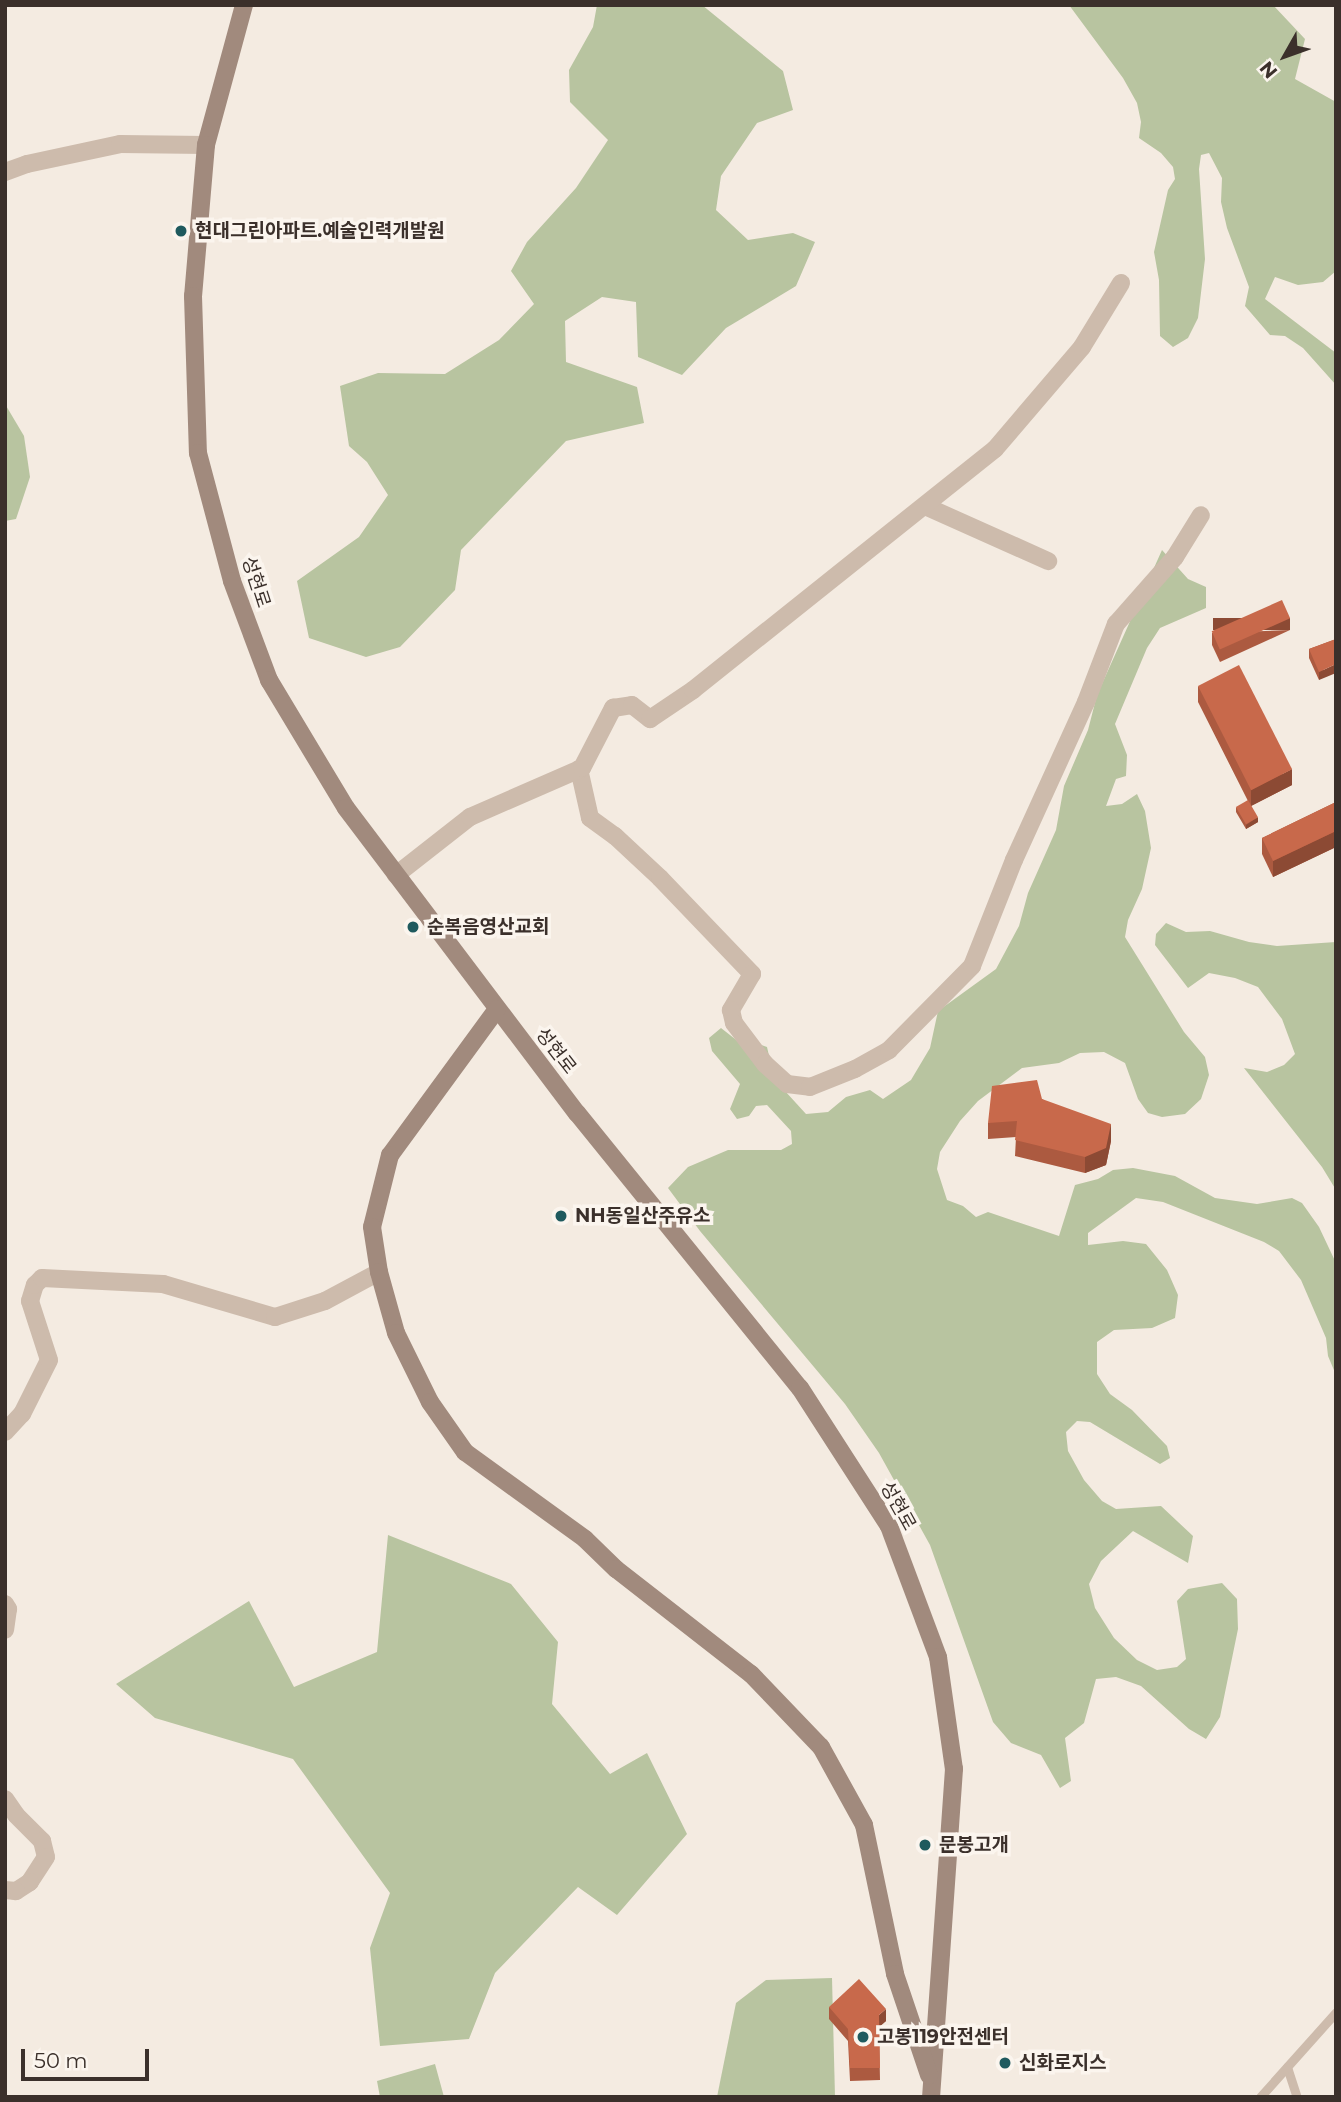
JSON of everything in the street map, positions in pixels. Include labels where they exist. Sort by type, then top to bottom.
[{"type":"main road","name":"성현로","points":[[244,5],[206,145],[193,296],[198,453],[232,581],[270,681],[346,808],[497,1009],[800,1388],[889,1526],[938,1657],[954,1769],[931,2090]]},
{"type":"main road","points":[[497,1009],[390,1156],[372,1227],[379,1272],[396,1333],[430,1402],[465,1452],[585,1539],[616,1569],[751,1674],[821,1747],[864,1825],[895,1974],[931,2090]]},
{"type":"street","points":[[5,172],[27,164],[120,144],[206,145]]},
{"type":"street","points":[[396,875],[470,817],[579,769],[613,708],[632,705],[650,719],[693,690],[995,449],[1082,347],[1121,284]]},
{"type":"street","points":[[925,506],[1048,561]]},
{"type":"street","points":[[579,769],[590,818],[615,836],[660,878],[752,974],[731,1010],[734,1023],[765,1063],[787,1084],[810,1087],[855,1069],[889,1049],[972,966],[1014,860],[1086,702],[1116,624],[1175,557],[1201,515]]},
{"type":"street","points":[[5,1432],[22,1415],[50,1360],[30,1301],[35,1285],[42,1278],[163,1284],[275,1317],[325,1301],[379,1272]]},
{"type":"street","points":[[5,1604],[8,1609],[5,1630]]},
{"type":"street","points":[[5,1798],[16,1815],[42,1841],[47,1857],[30,1882],[16,1891],[5,1891]]},
{"type":"lane","points":[[1260,2097],[1336,2012]]},
{"type":"lane","points":[[1287,2067],[1297,2097]]},
{"type":"green space","points":[[597,5],[702,5],[783,71],[793,110],[757,123],[721,176],[716,210],[748,240],[793,233],[815,242],[796,286],[726,328],[682,375],[638,357],[636,302],[602,297],[565,321],[566,362],[637,387],[644,423],[566,441],[461,550],[455,590],[400,647],[366,657],[309,638],[297,581],[359,537],[388,495],[367,462],[349,446],[340,386],[378,373],[445,374],[499,340],[534,304],[511,271],[527,242],[576,188],[608,140],[570,102],[569,70],[593,27]]},
{"type":"green space","points":[[1069,5],[1273,5],[1305,39],[1295,79],[1336,102],[1336,271],[1323,282],[1298,285],[1275,277],[1265,299],[1336,353],[1336,385],[1303,348],[1285,336],[1270,335],[1245,306],[1249,287],[1227,228],[1221,202],[1222,178],[1209,153],[1201,155],[1199,169],[1205,259],[1198,318],[1188,338],[1173,347],[1160,336],[1159,280],[1154,252],[1168,190],[1175,179],[1173,167],[1161,153],[1139,138],[1141,122],[1137,103],[1123,78]]},
{"type":"green space","points":[[5,404],[24,436],[30,477],[16,519],[5,521]]},
{"type":"green space","points":[[1162,550],[1188,579],[1206,587],[1206,608],[1160,628],[1147,648],[1115,724],[1127,755],[1126,776],[1116,779],[1106,806],[1122,804],[1137,794],[1145,811],[1151,848],[1142,889],[1128,920],[1125,937],[1184,1032],[1205,1057],[1209,1075],[1201,1099],[1185,1114],[1162,1117],[1148,1113],[1138,1099],[1125,1063],[1104,1052],[1080,1053],[1059,1063],[1022,1068],[978,1101],[960,1121],[940,1152],[937,1169],[947,1200],[963,1206],[976,1217],[988,1212],[1059,1236],[1075,1185],[1098,1179],[1113,1170],[1133,1168],[1175,1176],[1215,1198],[1257,1204],[1292,1198],[1302,1203],[1319,1227],[1336,1263],[1336,1375],[1328,1356],[1326,1338],[1301,1280],[1279,1251],[1264,1242],[1163,1202],[1136,1198],[1088,1233],[1088,1245],[1123,1241],[1146,1244],[1167,1270],[1178,1295],[1175,1318],[1152,1328],[1114,1330],[1097,1342],[1097,1374],[1110,1394],[1132,1410],[1167,1446],[1170,1458],[1160,1464],[1090,1422],[1077,1421],[1066,1432],[1068,1451],[1084,1480],[1102,1501],[1116,1509],[1161,1506],[1193,1536],[1188,1563],[1133,1531],[1101,1561],[1089,1584],[1095,1608],[1114,1638],[1137,1660],[1157,1670],[1177,1667],[1186,1659],[1177,1601],[1188,1589],[1222,1583],[1237,1599],[1238,1629],[1220,1717],[1206,1739],[1189,1729],[1141,1686],[1116,1677],[1096,1679],[1084,1723],[1065,1738],[1071,1781],[1060,1788],[1041,1755],[1011,1743],[993,1722],[930,1545],[879,1453],[845,1404],[700,1231],[668,1188],[688,1167],[728,1150],[781,1150],[792,1144],[791,1131],[767,1105],[756,1106],[749,1116],[737,1119],[730,1109],[740,1084],[712,1051],[709,1038],[721,1028],[744,1046],[756,1043],[767,1047],[772,1069],[785,1091],[806,1114],[828,1112],[846,1097],[870,1090],[883,1099],[911,1080],[930,1048],[938,1011],[996,969],[1019,926],[1028,893],[1056,830],[1064,786],[1088,730],[1097,695]]},
{"type":"green space","points":[[1166,923],[1186,932],[1210,931],[1249,942],[1277,946],[1336,942],[1336,1190],[1322,1167],[1244,1068],[1267,1072],[1284,1065],[1295,1054],[1282,1019],[1258,987],[1235,978],[1209,973],[1188,988],[1155,945],[1156,934]]},
{"type":"green space","points":[[388,1535],[511,1584],[558,1642],[552,1704],[610,1774],[647,1753],[687,1834],[617,1915],[578,1887],[495,1973],[469,2039],[380,2046],[370,1948],[390,1893],[293,1759],[155,1718],[116,1684],[249,1601],[294,1687],[377,1652]]},
{"type":"green space","points":[[832,1978],[835,2097],[717,2097],[736,2003],[766,1980]]},
{"type":"green space","points":[[435,2064],[444,2097],[380,2097],[377,2081]]},
{"type":"building","points":[[1282,600],[1290,618],[1220,650],[1212,631]]},
{"type":"building","points":[[1336,639],[1336,664],[1319,672],[1309,649]]},
{"type":"building","points":[[1239,665],[1292,769],[1251,790],[1198,686]]},
{"type":"building","points":[[1248,800],[1258,817],[1246,824],[1236,807]]},
{"type":"building","points":[[1336,802],[1336,831],[1273,861],[1262,838]]},
{"type":"building","points":[[1037,1080],[1042,1099],[1111,1124],[1106,1148],[1085,1157],[1015,1140],[1017,1121],[988,1123],[992,1086]]},
{"type":"building","points":[[859,1979],[886,2009],[879,2015],[880,2068],[850,2068],[848,2029],[829,2007]]},
{"type":"place","name":"현대그린아파트.예술인력개발원","points":[[181,231]]},
{"type":"place","name":"순복음영산교회","points":[[413,927]]},
{"type":"place","name":"NH동일산주유소","points":[[561,1216]]},
{"type":"place","name":"문봉고개","points":[[925,1845]]},
{"type":"place","name":"고봉119안전센터","points":[[863,2037]]},
{"type":"place","name":"신화로지스","points":[[1005,2063]]}]
